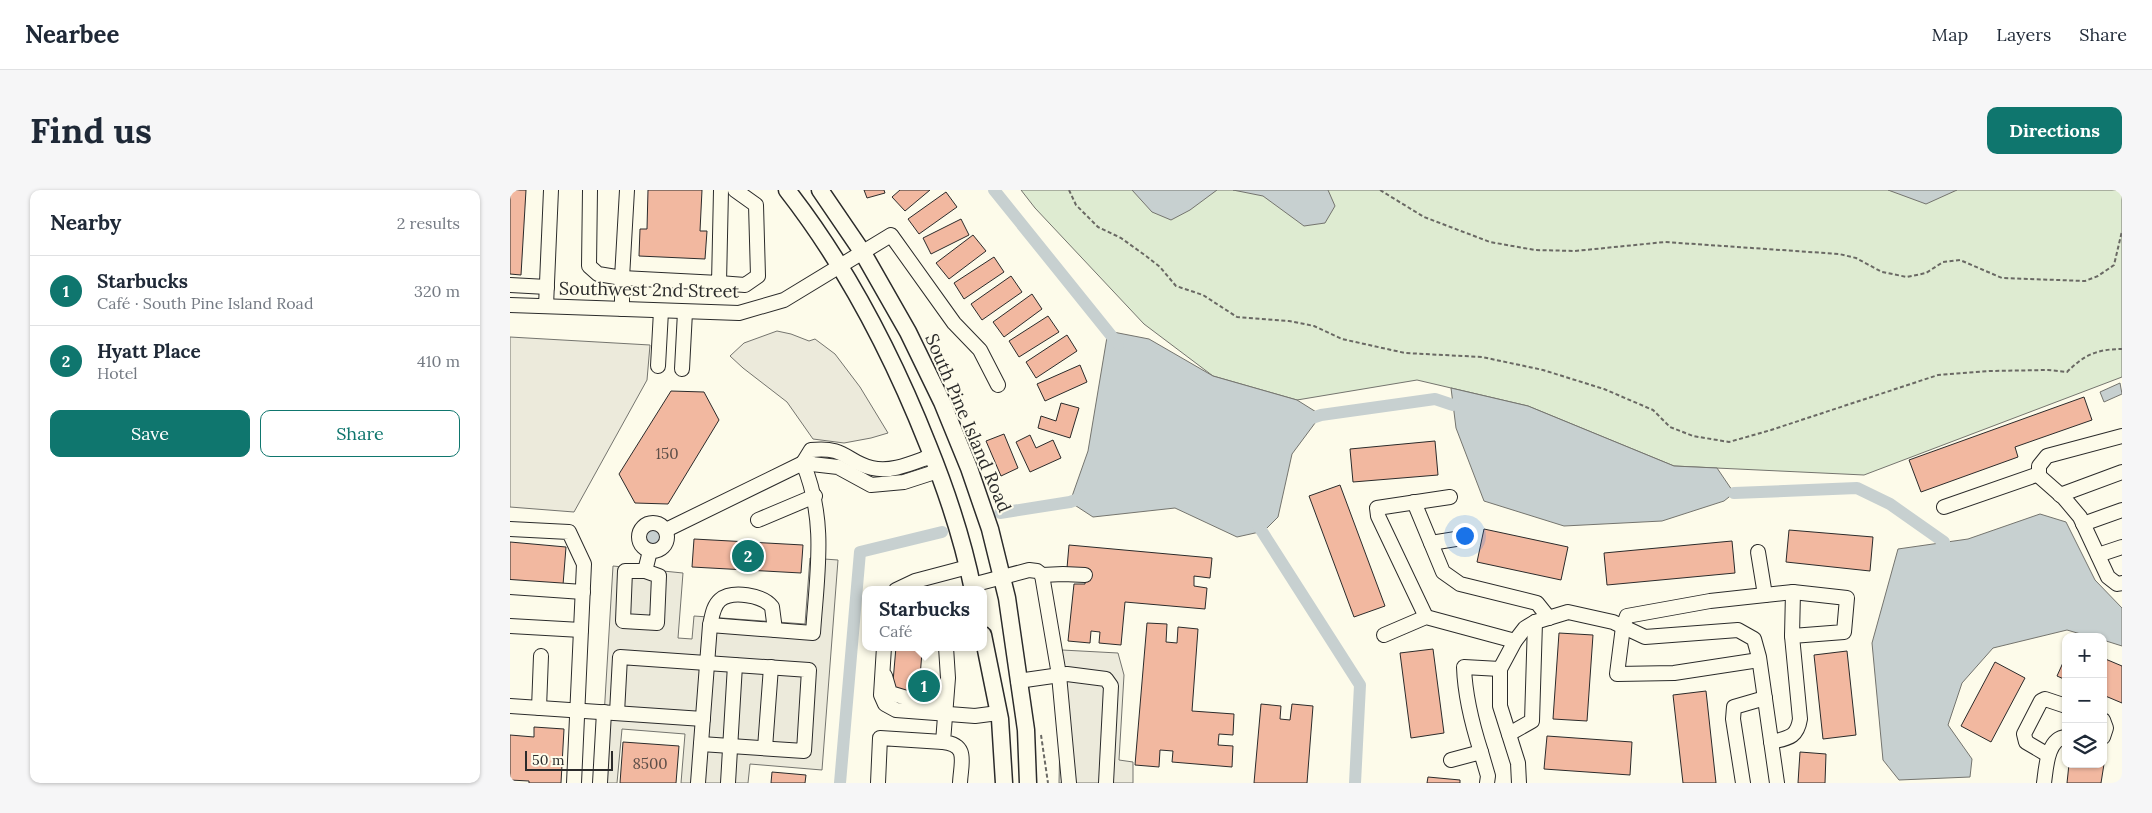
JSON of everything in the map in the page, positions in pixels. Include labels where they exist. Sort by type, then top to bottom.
[{"type":"main road","points":[[786,190],[841,265],[905,387],[956,519],[973,586]]},
{"type":"main road","name":"South Pine Island Road","points":[[820,190],[863,253],[908,332],[942,402],[969,468],[990,529],[1007,598],[1026,730],[1028,783]]},
{"type":"main road","points":[[986,651],[998,713],[1004,783]]},
{"type":"street","points":[[546,306],[551,190]]},
{"type":"street","points":[[590,190],[589,266],[598,274],[622,278],[745,285],[758,276],[756,205],[735,190]]},
{"type":"street","points":[[622,309],[627,190]]},
{"type":"street","points":[[719,283],[721,190]]},
{"type":"street","name":"Southwest 2nd Street","points":[[510,305],[739,313],[784,300],[891,235],[954,323],[980,350],[998,385]]},
{"type":"street","points":[[510,284],[547,287]]},
{"type":"street","points":[[658,366],[661,311]]},
{"type":"street","points":[[682,369],[685,312]]},
{"type":"street","points":[[2122,436],[2047,456],[2039,466],[2039,474],[2080,517],[2108,577],[2117,584],[2122,583]]},
{"type":"street","points":[[666,530],[803,463],[811,450],[826,448],[844,453],[872,468],[889,469],[935,463]]},
{"type":"street","points":[[710,625],[813,633],[819,536],[815,496],[803,463]]},
{"type":"street","points":[[2060,495],[2122,472]]},
{"type":"street","points":[[1944,507],[2039,474]]},
{"type":"street","points":[[758,520],[815,496]]},
{"type":"street","points":[[1426,617],[1378,516],[1377,508],[1450,497]]},
{"type":"street","points":[[1414,502],[1443,572],[1460,584],[1537,602],[1542,620],[1532,721],[1509,734]]},
{"type":"street","points":[[2083,524],[2122,510]]},
{"type":"street","points":[[652,522],[660,524],[666,530],[667,538],[664,546],[658,550],[650,551],[642,547],[638,540],[639,532],[644,525],[652,522]]},
{"type":"street","points":[[510,529],[569,532],[584,564],[574,783]]},
{"type":"street","points":[[1431,543],[1468,537]]},
{"type":"street","points":[[2098,555],[2122,547]]},
{"type":"street","points":[[645,571],[650,551]]},
{"type":"street","points":[[1758,552],[1764,595]]},
{"type":"street","points":[[917,586],[933,583],[968,567]]},
{"type":"street","points":[[976,586],[1029,570],[1037,571],[1042,576],[1059,675],[1069,783]]},
{"type":"street","points":[[1042,576],[1063,574],[1085,575]]},
{"type":"street","points":[[510,587],[583,592]]},
{"type":"street","points":[[1771,742],[1790,737],[1798,730],[1800,719],[1792,636],[1793,592]]},
{"type":"street","points":[[1759,660],[1674,673],[1616,674],[1623,627],[1627,616],[1638,612],[1710,601],[1793,592],[1847,598],[1844,632],[1792,636]]},
{"type":"street","points":[[698,783],[710,625],[714,609],[720,600],[735,596],[745,595],[762,598],[769,602],[774,615],[775,630]]},
{"type":"street","points":[[1518,783],[1518,762],[1500,706],[1500,669],[1515,641],[1525,628],[1542,620],[1568,612],[1613,622],[1645,636],[1738,630],[1754,639],[1759,660],[1777,783]]},
{"type":"street","points":[[1384,635],[1426,617],[1515,641]]},
{"type":"street","points":[[510,626],[581,630]]},
{"type":"street","points":[[884,651],[881,695],[885,704],[896,710],[945,708],[975,716],[998,713]]},
{"type":"street","points":[[943,742],[948,678],[946,651]]},
{"type":"street","points":[[539,708],[541,656]]},
{"type":"street","points":[[600,783],[620,657],[809,670],[804,751],[701,744]]},
{"type":"street","points":[[728,783],[735,665]]},
{"type":"street","points":[[765,748],[771,667]]},
{"type":"street","points":[[1487,783],[1488,776],[1472,722],[1465,686],[1464,668],[1500,669]]},
{"type":"street","points":[[1018,680],[1067,674],[1106,679],[1111,686],[1106,783]]},
{"type":"street","points":[[1743,783],[1733,719],[1734,707],[1765,698]]},
{"type":"street","points":[[2048,755],[2026,742],[2024,734],[2040,701],[2045,699],[2062,705]]},
{"type":"street","points":[[510,706],[703,719]]},
{"type":"street","points":[[878,783],[880,738],[953,743],[959,747],[961,752],[960,783]]},
{"type":"street","points":[[2044,783],[2048,755],[2056,742],[2062,738]]},
{"type":"street","points":[[1451,760],[1481,752]]},
{"type":"path","points":[[1069,190],[1076,204],[1098,227],[1120,238],[1146,256],[1160,267],[1176,286],[1203,295],[1237,317],[1289,321],[1314,326],[1342,340],[1405,353],[1482,358],[1543,370],[1604,389],[1653,410],[1670,427],[1693,436],[1729,442],[1938,375],[1989,370],[2048,370],[2067,372],[2080,359],[2104,349],[2122,349]]},
{"type":"path","points":[[1380,190],[1424,217],[1490,242],[1535,250],[1574,252],[1665,242],[1839,254],[1856,258],[1882,272],[1907,277],[1926,273],[1943,262],[1960,260],[2002,278],[2084,281],[2098,276],[2114,265],[2122,231]]},
{"type":"green space","points":[[1021,190],[2122,190],[2122,377],[1864,475],[1674,466],[1528,406],[1417,380],[1297,400],[1213,376],[1144,324],[1035,208]]},
{"type":"shaded area","points":[[1132,190],[1217,190],[1190,210],[1171,220],[1152,212]]},
{"type":"shaded area","points":[[1233,190],[1328,190],[1335,206],[1325,223],[1304,226],[1263,196]]},
{"type":"shaded area","points":[[1888,190],[1957,190],[1926,204]]},
{"type":"shaded area","points":[[777,331],[809,341],[815,339],[835,354],[860,387],[888,433],[844,443],[813,439],[787,402],[730,356],[744,343]]},
{"type":"shaded area","points":[[1108,331],[1149,339],[1213,376],[1297,400],[1321,415],[1292,454],[1278,517],[1264,531],[1237,537],[1175,508],[1093,517],[1070,502],[1088,451]]},
{"type":"shaded area","points":[[510,337],[650,345],[647,380],[574,512],[510,507]]},
{"type":"shaded area","points":[[2120,383],[2122,394],[2104,402],[2100,392]]},
{"type":"shaded area","points":[[1451,388],[1528,406],[1674,466],[1717,468],[1734,493],[1724,501],[1662,521],[1564,526],[1484,501],[1456,428]]},
{"type":"shaded area","points":[[2040,514],[2066,522],[2095,580],[2122,608],[2122,646],[2107,641],[2107,633],[2077,633],[2067,630],[1993,648],[1962,683],[1948,725],[1972,759],[1970,777],[1899,780],[1883,760],[1872,643],[1898,549],[1968,539]]},
{"type":"shaded area","points":[[653,528],[661,536],[653,544],[645,536]]},
{"type":"shaded area","points":[[810,558],[838,560],[822,770],[750,764],[748,783],[681,783],[685,734],[622,729],[617,783],[600,783],[613,566],[683,573],[678,638],[692,639],[694,616],[805,624]]},
{"type":"shaded area","points":[[1062,650],[1118,653],[1124,675],[1119,760],[1133,762],[1133,783],[1059,783]]},
{"type":"building","points":[[510,190],[526,190],[521,275],[510,274]]},
{"type":"building","points":[[648,190],[702,190],[700,231],[707,231],[705,259],[639,256],[640,229],[647,229]]},
{"type":"building","points":[[864,190],[884,190],[885,193],[867,198]]},
{"type":"building","points":[[900,190],[930,190],[905,211],[892,197]]},
{"type":"building","points":[[946,192],[957,207],[919,234],[908,219]]},
{"type":"building","points":[[961,219],[969,235],[931,254],[923,238]]},
{"type":"building","points":[[973,235],[986,251],[949,279],[936,263]]},
{"type":"building","points":[[994,257],[1004,272],[964,299],[954,283]]},
{"type":"building","points":[[1011,276],[1022,292],[982,320],[971,304]]},
{"type":"building","points":[[1032,294],[1042,309],[1004,337],[993,322]]},
{"type":"building","points":[[1048,316],[1059,332],[1019,357],[1009,341]]},
{"type":"building","points":[[1067,335],[1077,351],[1036,378],[1026,362]]},
{"type":"building","points":[[1080,365],[1087,382],[1045,401],[1037,384]]},
{"type":"building","points":[[671,391],[704,392],[719,420],[668,504],[635,503],[619,474]]},
{"type":"building","points":[[2084,397],[2092,420],[2015,447],[2018,457],[1921,492],[1909,460]]},
{"type":"building","points":[[1061,403],[1079,408],[1070,438],[1038,428],[1041,416],[1056,421]]},
{"type":"building","points":[[1004,434],[1018,468],[1001,476],[986,441]]},
{"type":"building","points":[[1030,435],[1036,448],[1053,440],[1061,458],[1030,472],[1016,442]]},
{"type":"building","points":[[1435,441],[1438,475],[1353,482],[1350,449]]},
{"type":"building","points":[[1340,485],[1385,606],[1354,617],[1309,496]]},
{"type":"building","points":[[1484,529],[1568,547],[1561,580],[1477,562]]},
{"type":"building","points":[[1789,530],[1873,537],[1870,571],[1786,562]]},
{"type":"building","points":[[694,539],[803,545],[801,573],[692,567]]},
{"type":"building","points":[[1732,541],[1735,573],[1607,585],[1604,553]]},
{"type":"building","points":[[510,542],[566,547],[563,585],[510,581]]},
{"type":"building","points":[[1069,545],[1212,558],[1210,578],[1194,576],[1194,586],[1207,588],[1205,609],[1125,602],[1121,645],[1099,643],[1100,632],[1091,631],[1090,643],[1068,641],[1074,584],[1085,584],[1086,570],[1067,568]]},
{"type":"building","points":[[1147,623],[1167,624],[1166,642],[1177,643],[1178,627],[1198,629],[1192,711],[1234,714],[1233,735],[1219,734],[1218,745],[1233,746],[1232,767],[1172,762],[1173,751],[1160,750],[1159,767],[1135,765]]},
{"type":"building","points":[[1559,633],[1593,635],[1587,721],[1553,719]]},
{"type":"building","points":[[1433,649],[1444,733],[1411,738],[1400,653]]},
{"type":"building","points":[[896,651],[922,652],[920,677],[929,677],[928,688],[933,688],[932,695],[892,693]]},
{"type":"building","points":[[1847,651],[1856,735],[1823,739],[1814,655]]},
{"type":"building","points":[[2107,660],[2122,666],[2122,703],[2107,697]]},
{"type":"building","points":[[1995,662],[2025,678],[1991,742],[1961,726]]},
{"type":"building","points":[[2062,665],[2062,678],[2057,676]]},
{"type":"building","points":[[1706,691],[1716,783],[1683,783],[1673,695]]},
{"type":"building","points":[[1261,704],[1281,706],[1280,719],[1290,720],[1292,704],[1313,706],[1307,783],[1254,783]]},
{"type":"building","points":[[534,727],[564,729],[561,783],[529,783],[529,781],[510,780],[510,735],[534,737]]},
{"type":"building","points":[[1547,736],[1632,742],[1630,775],[1544,769]]},
{"type":"building","points":[[623,742],[679,746],[676,783],[620,783]]},
{"type":"building","points":[[1800,752],[1826,754],[1825,783],[1798,783]]},
{"type":"building","points":[[2069,768],[2103,768],[2101,783],[2067,783]]},
{"type":"building","points":[[772,772],[806,775],[805,783],[771,783]]},
{"type":"building","points":[[1428,777],[1460,780],[1460,783],[1427,783]]},
{"type":"waterway","points":[[994,190],[1118,344]]},
{"type":"waterway","points":[[1306,420],[1321,415],[1435,399],[1453,405]]},
{"type":"waterway","points":[[1734,493],[1857,488],[1890,504],[1944,542]]},
{"type":"waterway","points":[[1000,513],[1070,502],[1084,497]]},
{"type":"waterway","points":[[1254,519],[1360,685],[1355,783]]},
{"type":"waterway","points":[[840,783],[860,552],[942,532]]},
{"type":"place","name":"Hyatt Place","points":[[748,556]]},
{"type":"place","name":"Starbucks","points":[[924,686]]}]
